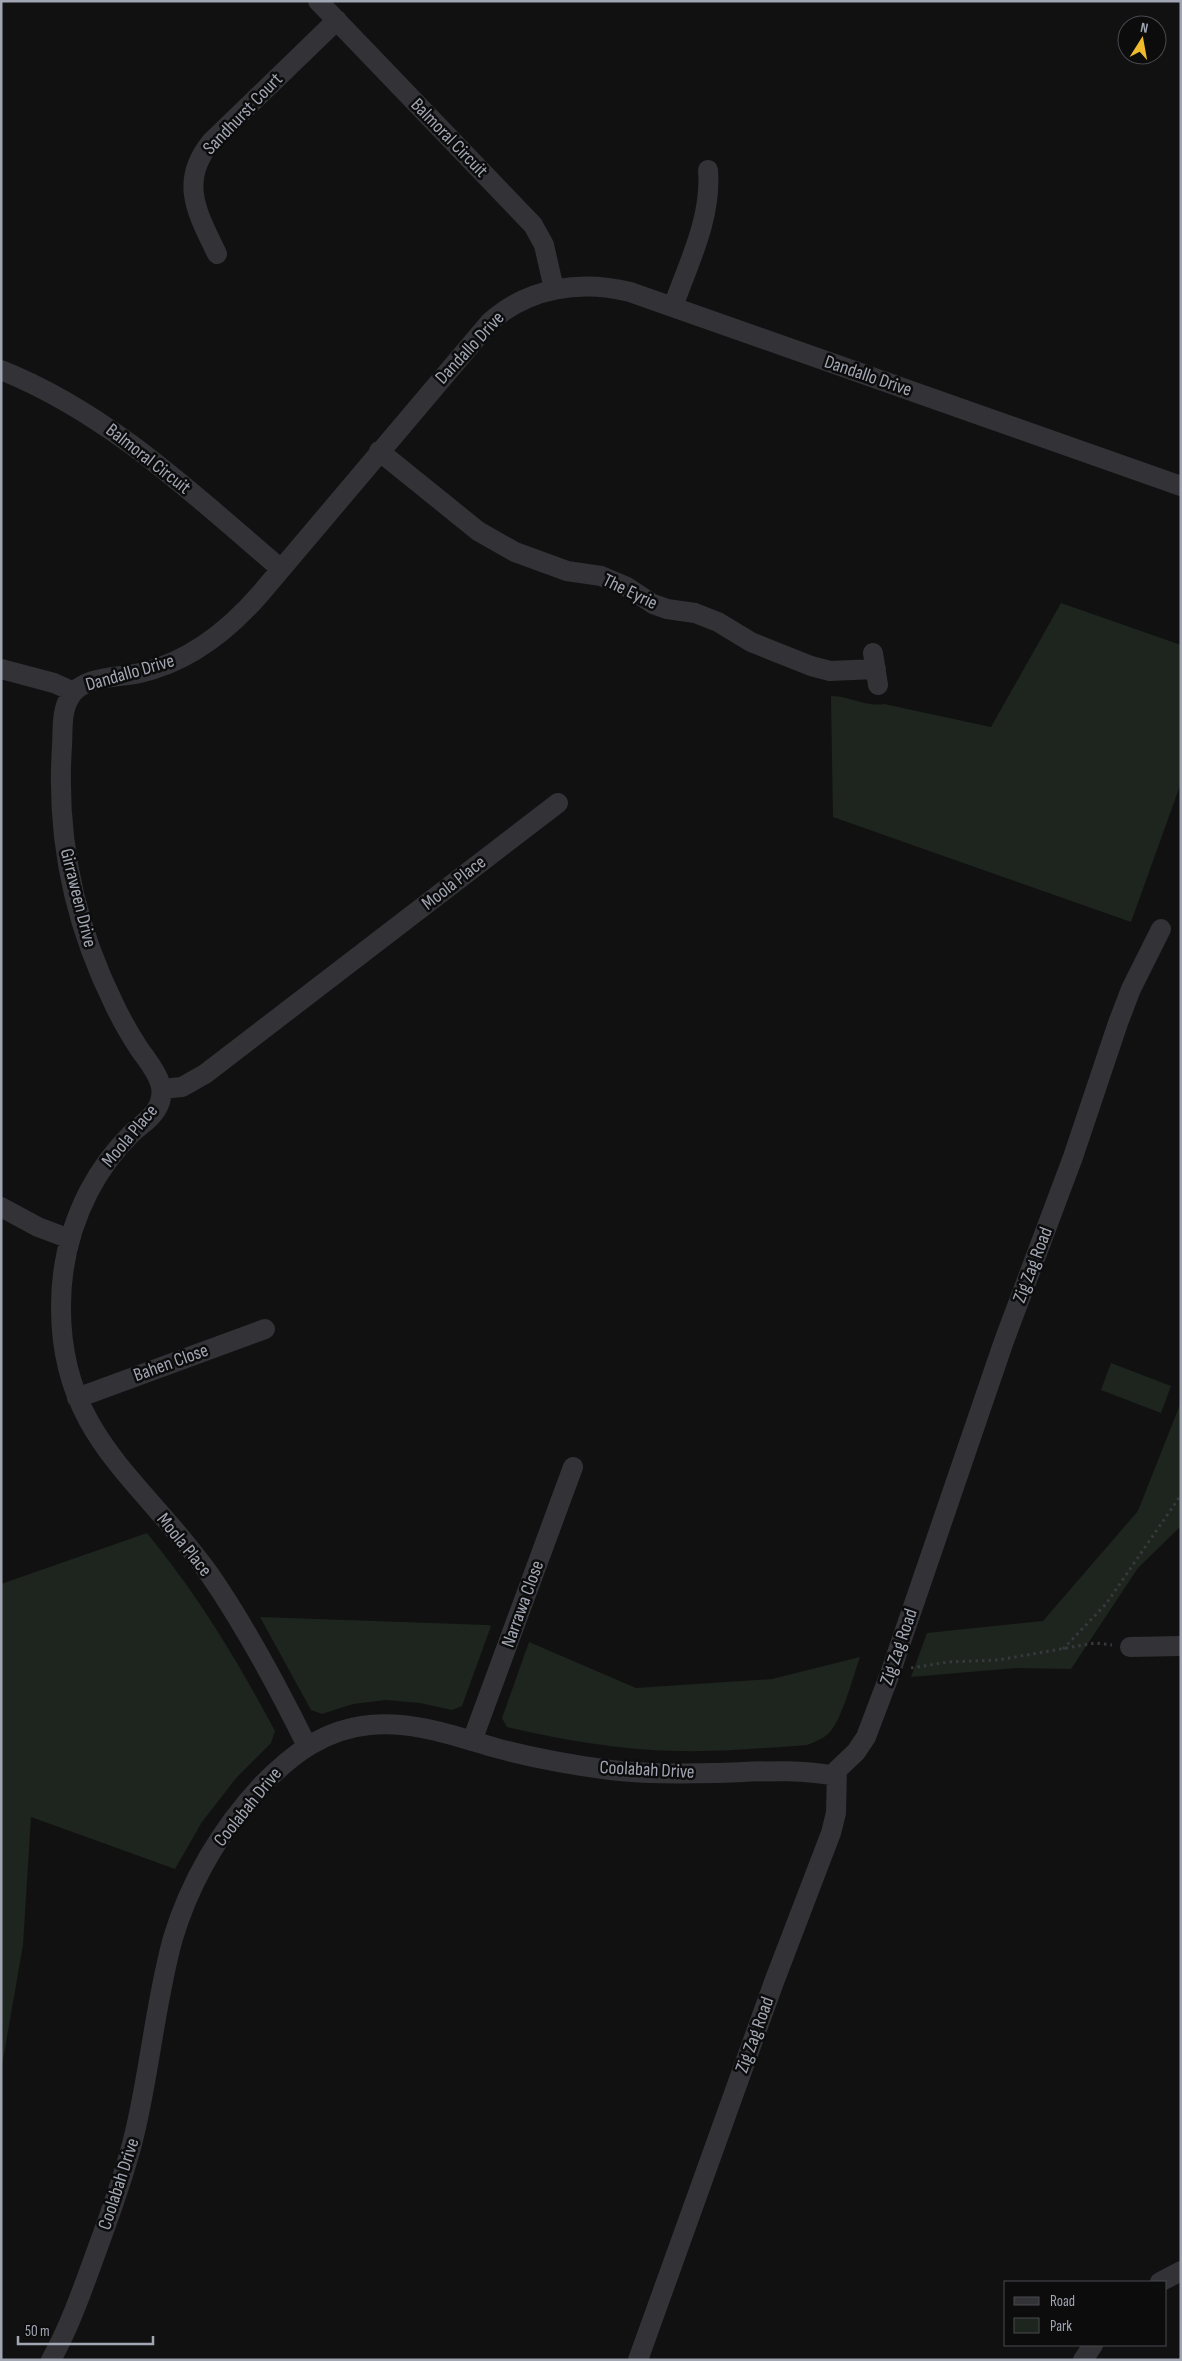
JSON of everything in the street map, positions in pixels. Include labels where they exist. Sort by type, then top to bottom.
[{"type":"street","name":"Balmoral Circuit","points":[[318,1],[533,225],[544,245],[554,289]]},
{"type":"street","name":"Sandhurst Court","points":[[217,254],[200,217],[193,193],[194,176],[198,161],[204,151],[224,130],[336,20]]},
{"type":"street","points":[[673,307],[704,221],[708,195],[708,170]]},
{"type":"street","name":"Dandallo Drive","points":[[1,669],[54,683],[74,692],[90,682],[158,668],[200,647],[237,619],[490,322],[514,304],[554,289],[585,286],[616,289],[673,307],[1181,486]]},
{"type":"street","name":"Balmoral Circuit","points":[[1,370],[56,396],[104,425],[167,472],[281,569]]},
{"type":"street","name":"The Eyrie","points":[[379,451],[478,531],[516,552],[567,571],[594,575],[620,584],[653,604],[667,609],[695,614],[718,622],[751,642],[811,666],[830,671],[875,669]]},
{"type":"street","name":"Girraween Drive","points":[[74,692],[64,712],[60,781],[62,828],[70,880],[88,942],[107,990],[136,1044],[155,1072],[162,1089]]},
{"type":"street","name":"Moola Place","points":[[307,1746],[260,1656],[210,1576],[191,1550],[106,1451],[77,1398],[64,1350],[61,1318],[64,1270],[70,1239],[82,1205],[100,1172],[124,1142],[155,1112],[160,1101],[162,1089],[182,1087],[205,1074],[558,803]]},
{"type":"street","name":"Zig Zag Road","points":[[638,2360],[774,1982],[831,1833],[836,1808],[836,1776],[840,1766],[856,1752],[866,1737],[892,1671],[987,1391],[1054,1212],[1121,1014],[1139,971],[1161,929]]},
{"type":"street","points":[[1,1207],[31,1224],[70,1239]]},
{"type":"street","name":"Bahen Close","points":[[77,1398],[265,1329]]},
{"type":"street","name":"Narrawa Close","points":[[472,1741],[573,1466]]},
{"type":"street","points":[[1130,1647],[1181,1646]]},
{"type":"street","name":"Coolabah Drive","points":[[51,2360],[74,2310],[123,2176],[141,2108],[168,1958],[185,1904],[214,1849],[240,1811],[274,1773],[307,1746],[336,1732],[384,1724],[429,1729],[541,1759],[626,1771],[701,1773],[794,1770],[836,1776]]},
{"type":"street","points":[[1162,2281],[1181,2271]]},
{"type":"street","points":[[1083,2360],[1092,2346]]},
{"type":"path","points":[[1063,1650],[1106,1604],[1181,1495]]},
{"type":"path","points":[[892,1671],[948,1662],[998,1660],[1095,1643],[1130,1647]]},
{"type":"green space","points":[[1061,603],[1181,645],[1181,783],[1131,922],[833,817],[831,696],[870,704],[884,704],[991,727]]},
{"type":"green space","points":[[1111,1363],[1171,1386],[1161,1413],[1101,1390]]},
{"type":"green space","points":[[1181,1402],[1181,1526],[1138,1568],[1071,1669],[1016,1668],[911,1677],[927,1633],[1043,1621],[1138,1511]]},
{"type":"green space","points":[[147,1533],[216,1629],[275,1731],[271,1743],[237,1777],[202,1822],[175,1869],[31,1817],[23,1945],[1,2071],[1,1584]]},
{"type":"green space","points":[[260,1617],[491,1626],[462,1706],[452,1710],[420,1703],[386,1700],[353,1704],[322,1714],[311,1710]]},
{"type":"green space","points":[[529,1642],[636,1688],[772,1679],[860,1657],[838,1719],[828,1734],[816,1742],[807,1745],[742,1750],[656,1750],[592,1744],[507,1727],[502,1718]]}]
